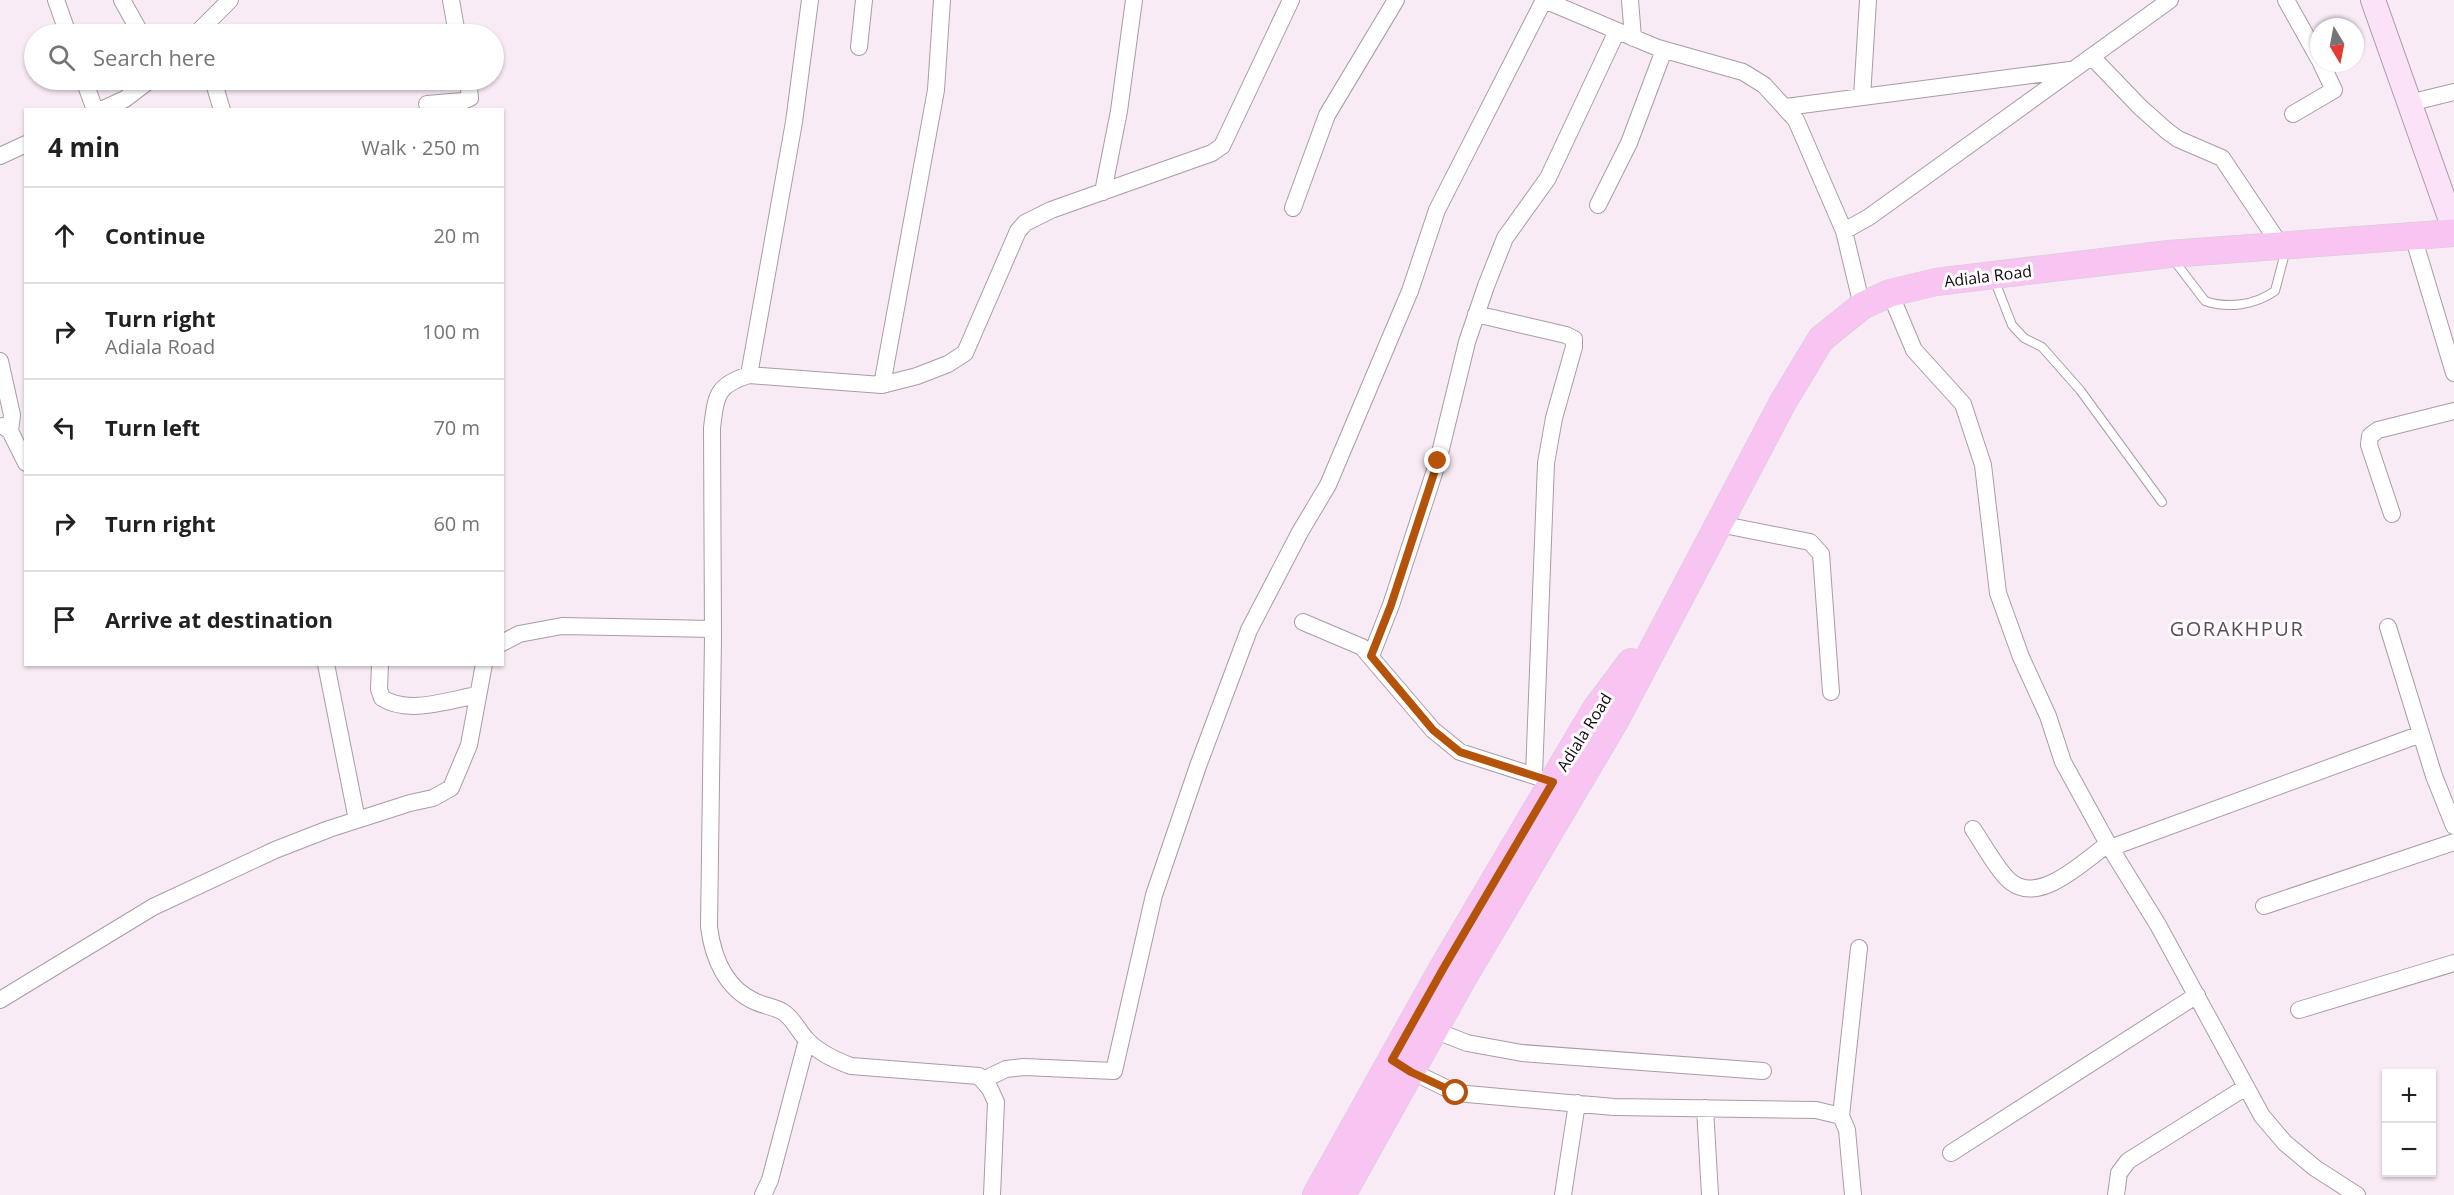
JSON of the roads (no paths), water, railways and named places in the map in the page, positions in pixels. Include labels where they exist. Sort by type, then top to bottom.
[{"type":"main road","points":[[2373,0],[2454,229]]},
{"type":"main road","name":"Adiala Road","points":[[1316,1195],[1402,1066],[1434,1030],[1615,721],[1783,402],[1821,339],[1862,306],[1890,293],[1936,282],[2169,254],[2454,233]]},
{"type":"main road","name":"Adiala Road","points":[[1342,1195],[1402,1066],[1448,959],[1544,779],[1686,589]]},
{"type":"street","points":[[56,0],[64,24]]},
{"type":"street","points":[[122,0],[135,24]]},
{"type":"street","points":[[209,24],[230,0]]},
{"type":"street","points":[[451,0],[455,24]]},
{"type":"street","points":[[749,375],[794,122],[810,0]]},
{"type":"street","points":[[859,47],[864,0]]},
{"type":"street","points":[[882,385],[936,90],[942,0]]},
{"type":"street","points":[[1103,192],[1119,111],[1134,0]]},
{"type":"street","points":[[992,1195],[996,1102],[979,1076],[851,1066],[834,1059],[807,1040],[783,1012],[755,1002],[742,994],[723,974],[711,940],[712,428],[715,403],[721,388],[734,379],[749,375],[882,385],[917,376],[948,364],[965,353],[1018,231],[1025,223],[1051,210],[1212,153],[1222,146],[1291,0]]},
{"type":"street","points":[[1293,207],[1327,115],[1396,0]]},
{"type":"street","points":[[982,1080],[1006,1069],[1024,1067],[1114,1071],[1154,895],[1198,766],[1250,630],[1300,532],[1328,485],[1410,291],[1437,210],[1544,0],[1664,50],[1743,72],[1764,85],[1796,120],[1844,231],[1862,306]]},
{"type":"street","points":[[1630,0],[1633,38]]},
{"type":"street","points":[[1862,97],[1868,0]]},
{"type":"street","points":[[1844,231],[1869,217],[2170,0]]},
{"type":"street","points":[[2286,0],[2310,43]]},
{"type":"street","points":[[1371,656],[1391,605],[1438,461],[1476,314],[1505,238],[1548,178],[1617,32]]},
{"type":"street","points":[[1598,205],[1629,143],[1664,50]]},
{"type":"street","points":[[2092,57],[2140,107],[2167,131],[2178,139],[2222,158],[2284,246]]},
{"type":"street","points":[[1786,107],[2074,69]]},
{"type":"street","points":[[2294,114],[2334,90],[2325,72]]},
{"type":"street","points":[[87,90],[93,108]]},
{"type":"street","points":[[105,108],[125,99],[137,90]]},
{"type":"street","points":[[216,90],[221,108]]},
{"type":"street","points":[[427,104],[463,101],[470,98],[469,90]]},
{"type":"street","points":[[2409,103],[2454,92]]},
{"type":"street","points":[[0,156],[24,145]]},
{"type":"street","points":[[2413,236],[2454,373]]},
{"type":"street","points":[[1890,293],[1914,350],[1963,404],[1983,465],[1998,593],[2021,657],[2048,716],[2063,762],[2109,846],[2158,925],[2262,1116],[2285,1143],[2314,1167],[2357,1195]]},
{"type":"street","points":[[1303,622],[1362,647],[1433,730],[1450,746],[1460,752],[1544,779],[1546,463],[1554,418],[1574,347],[1574,339],[1566,335],[1476,314]]},
{"type":"street","points":[[0,361],[12,415],[5,428],[24,460]]},
{"type":"street","points":[[2392,514],[2369,445],[2370,436],[2378,430],[2454,411]]},
{"type":"street","points":[[1719,524],[1810,542],[1821,554],[1831,692]]},
{"type":"street","points":[[504,642],[519,634],[562,627],[713,629]]},
{"type":"street","points":[[2388,627],[2434,776],[2454,826]]},
{"type":"street","points":[[326,666],[357,820]]},
{"type":"street","points":[[380,666],[379,689],[382,698],[391,704],[411,706],[478,695]]},
{"type":"street","points":[[0,1000],[153,907],[274,850],[357,820],[433,798],[451,789],[469,745],[484,666]]},
{"type":"street","points":[[1973,829],[2010,881],[2025,889],[2037,890],[2054,882],[2109,846],[2421,734]]},
{"type":"street","points":[[2264,906],[2454,842]]},
{"type":"street","points":[[1852,1195],[1847,1130],[1841,1116],[1859,948]]},
{"type":"street","points":[[2299,1010],[2454,963]]},
{"type":"street","points":[[1951,1153],[2197,995]]},
{"type":"street","points":[[1434,1030],[1467,1043],[1522,1053],[1763,1071]]},
{"type":"street","points":[[763,1195],[770,1180],[807,1040]]},
{"type":"street","points":[[1402,1066],[1456,1093],[1614,1107],[1816,1110],[1841,1116]]},
{"type":"street","points":[[2116,1195],[2119,1173],[2127,1161],[2246,1086]]},
{"type":"street","points":[[1563,1195],[1578,1103]]},
{"type":"street","points":[[1705,1108],[1710,1195]]},
{"type":"lane","points":[[2169,254],[2205,301],[2225,306],[2259,300],[2275,291],[2284,246]]},
{"type":"lane","points":[[1992,275],[2012,325],[2024,338],[2042,347],[2080,390],[2162,502]]},
{"type":"district","name":"GORAKHPUR","points":[[2237,628]]}]
